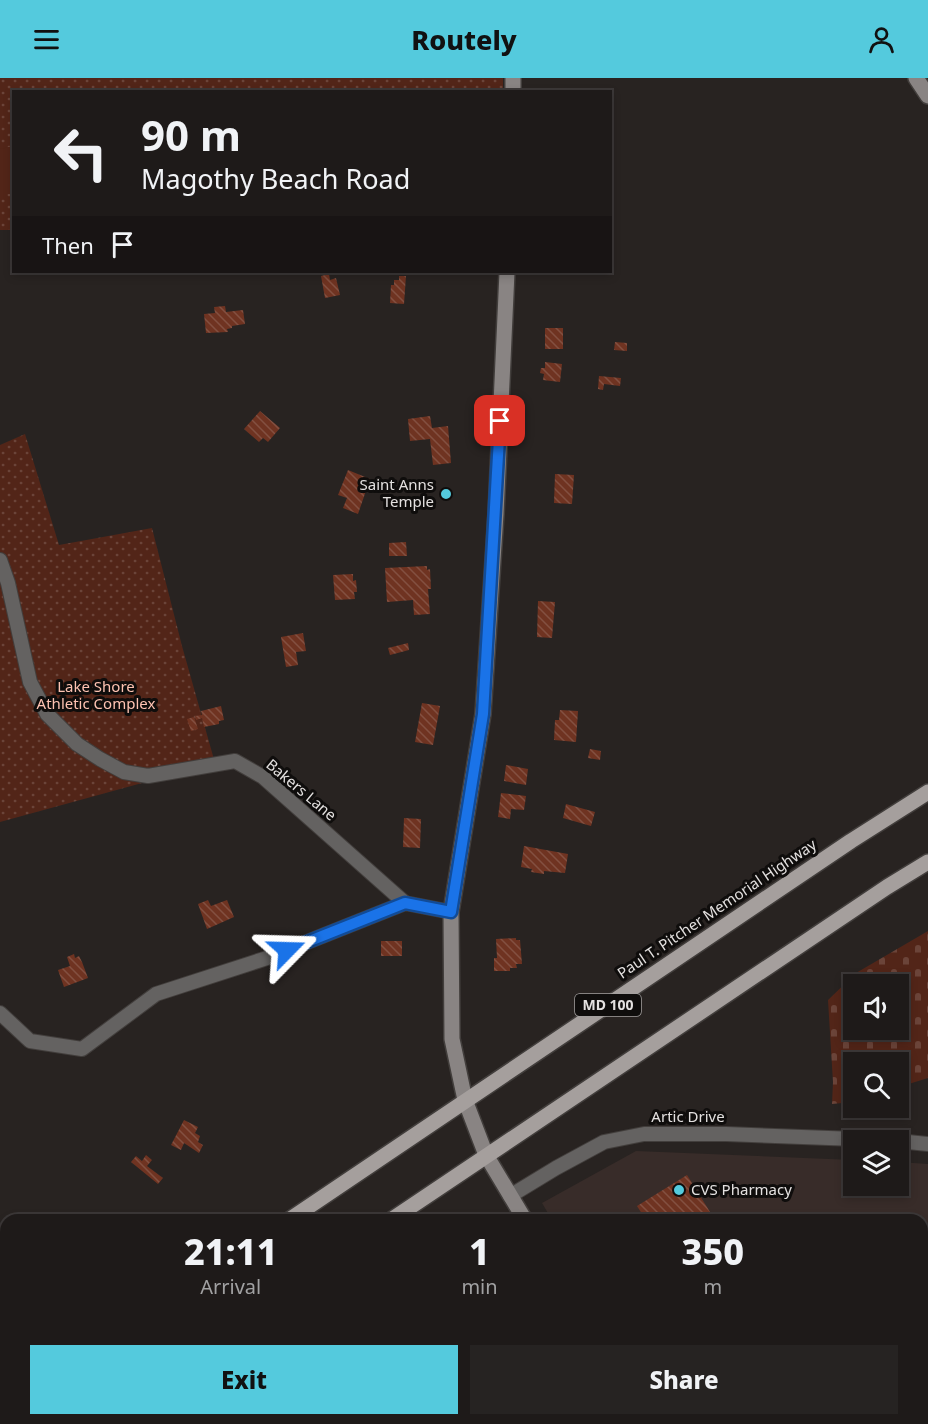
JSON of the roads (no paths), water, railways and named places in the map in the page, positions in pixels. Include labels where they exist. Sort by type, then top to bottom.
[{"type":"main road","name":"Paul T. Pitcher Memorial Highway","points":[[298,1214],[928,792]]},
{"type":"main road","points":[[400,1214],[887,887],[928,862]]},
{"type":"street","points":[[916,78],[928,96]]},
{"type":"street","points":[[507,273],[496,514],[483,714],[451,912],[452,1039],[465,1100],[486,1155],[521,1214]]},
{"type":"street","name":"Bakers Lane","points":[[0,560],[8,583],[30,682],[47,714],[77,744],[124,772],[148,776],[235,761],[263,777],[405,903]]},
{"type":"street","points":[[0,1014],[30,1041],[82,1049],[156,994],[267,957],[405,903],[451,912]]},
{"type":"street","name":"Artic Drive","points":[[510,1196],[556,1167],[596,1146],[644,1134],[726,1134],[843,1138]]},
{"type":"street","points":[[909,1142],[928,1144]]},
{"type":"place","name":"Saint Anns Temple","points":[[446,494]]},
{"type":"place","name":"CVS Pharmacy","points":[[679,1190]]},
{"type":"park label","name":"Lake Shore Athletic Complex","points":[[96,696]]}]
